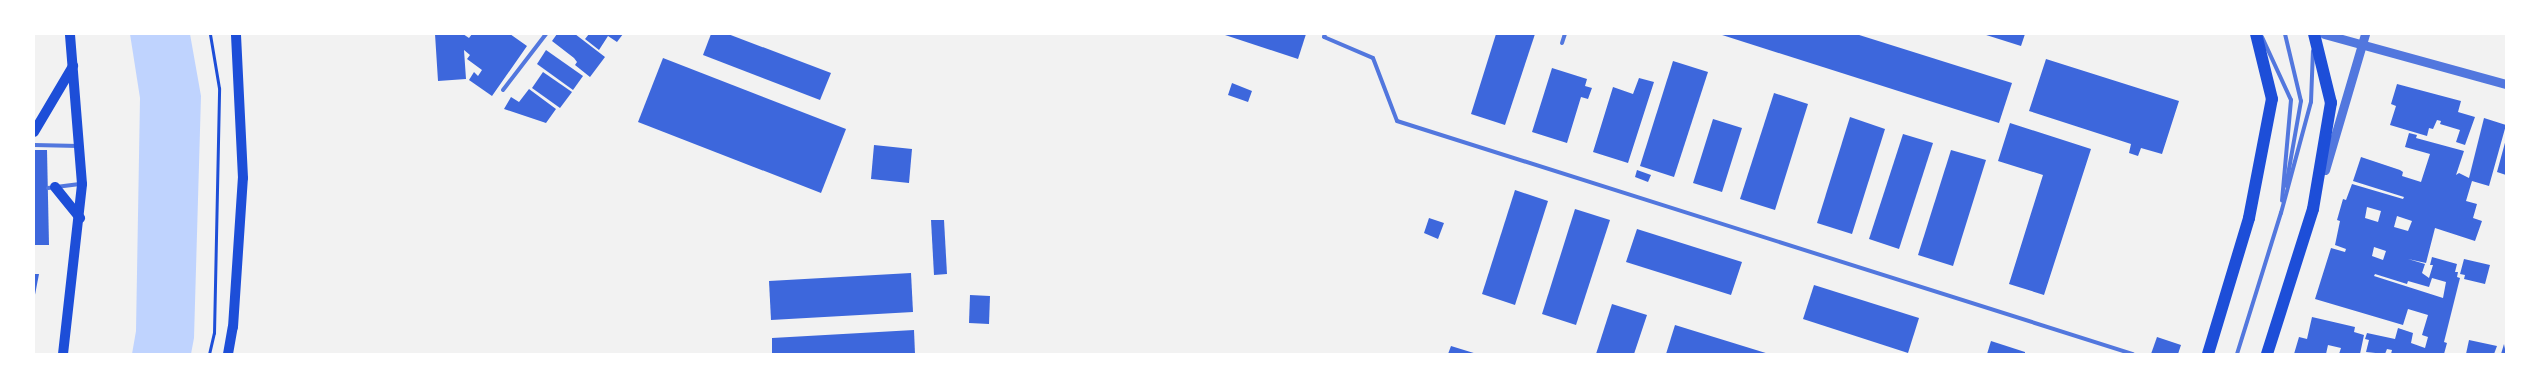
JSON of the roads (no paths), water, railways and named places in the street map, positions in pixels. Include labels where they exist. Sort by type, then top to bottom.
[{"type":"main road","points":[[63,354],[80,218],[82,184],[81,146],[70,34]]},
{"type":"main road","points":[[228,354],[233,327],[243,178],[236,34]]},
{"type":"main road","points":[[2208,354],[2249,218],[2272,99],[2256,34]]},
{"type":"main road","points":[[2267,354],[2313,208],[2331,103],[2313,34]]},
{"type":"main road","points":[[34,132],[73,66]]},
{"type":"main road","points":[[51,188],[80,218]]},
{"type":"street","points":[[2324,34],[2506,84]]},
{"type":"street","points":[[2313,208],[2365,34]]},
{"type":"lane","points":[[503,90],[546,34]]},
{"type":"lane","points":[[1325,34],[1324,37],[1373,58],[1397,121],[2134,354]]},
{"type":"lane","points":[[1562,43],[1565,34]]},
{"type":"lane","points":[[2261,34],[2292,100],[2281,213]]},
{"type":"lane","points":[[2281,213],[2301,101],[2285,34]]},
{"type":"lane","points":[[2237,354],[2281,213],[2311,102],[2313,34]]},
{"type":"lane","points":[[34,145],[81,146]]},
{"type":"lane","points":[[51,188],[82,184]]},
{"type":"water","points":[[130,34],[190,34],[201,96],[194,338],[191,354],[132,354],[136,331],[140,98]]}]
